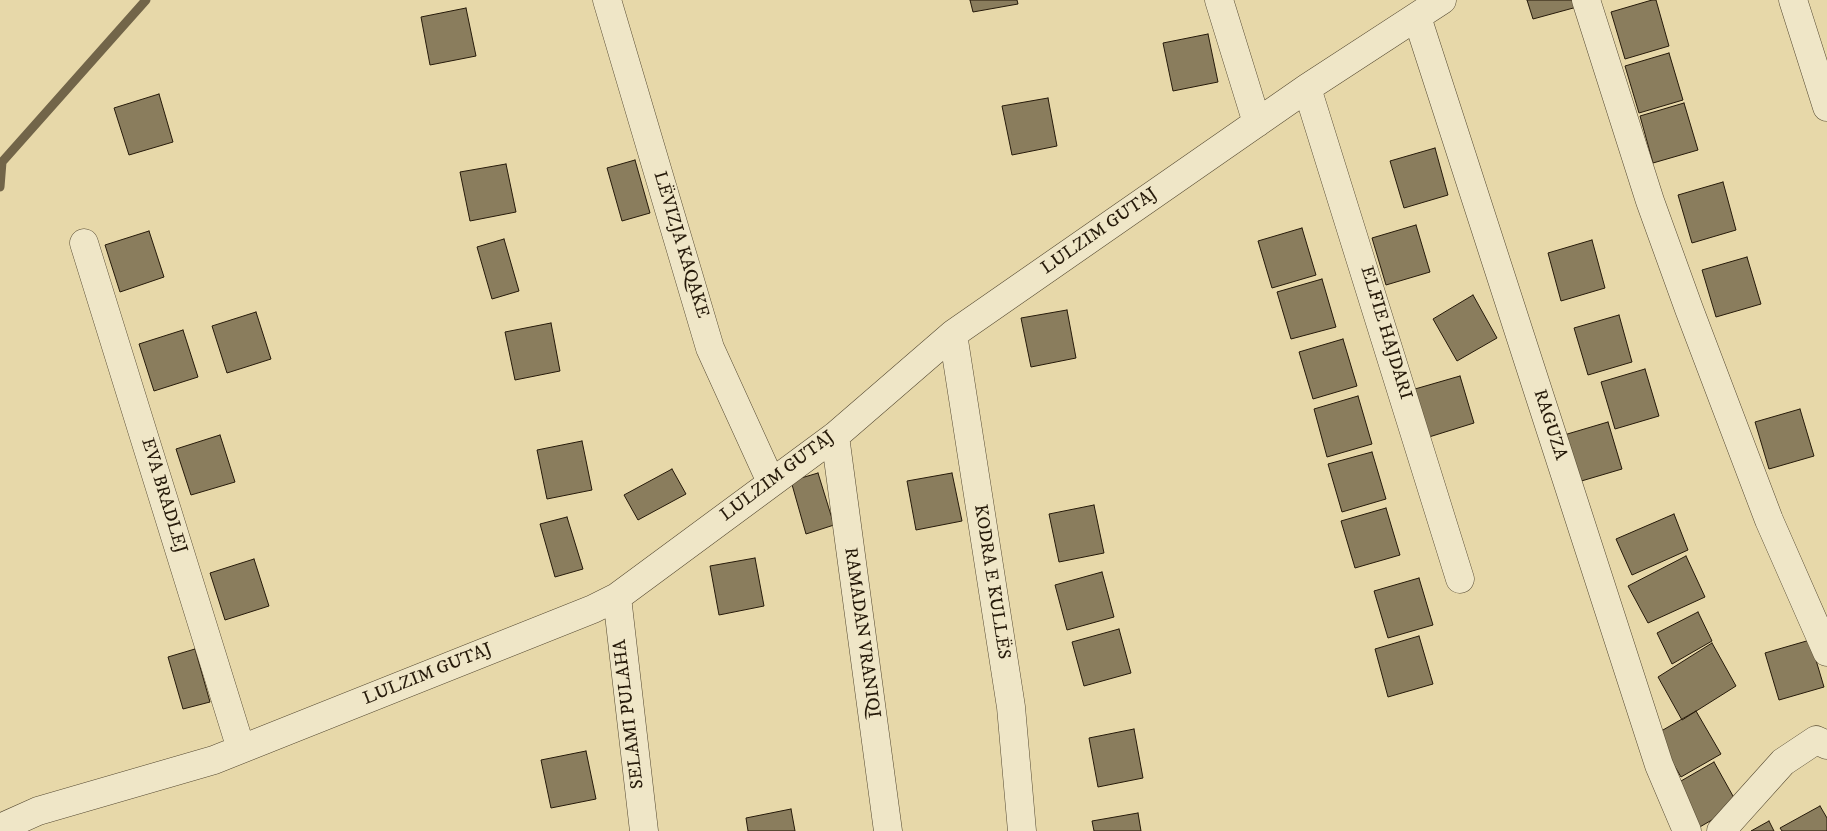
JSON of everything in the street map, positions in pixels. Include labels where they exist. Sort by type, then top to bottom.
[{"type":"street","name":"LËVIZJA KAQAKE","points":[[607,0],[710,348],[771,482]]},
{"type":"street","points":[[1219,0],[1257,123]]},
{"type":"street","name":"LULZIM GUTAJ","points":[[0,828],[40,821],[214,760],[593,610],[617,597],[835,436],[953,334],[1307,88],[1442,0]]},
{"type":"street","points":[[1586,0],[1647,192],[1689,308],[1769,520],[1827,652]]},
{"type":"street","points":[[1793,0],[1827,107]]},
{"type":"street","name":"RAGUZA","points":[[1417,17],[1659,765],[1687,831]]},
{"type":"street","name":"ELFIE HAJDARI","points":[[1307,88],[1460,579]]},
{"type":"street","name":"EVA BRADLEJ","points":[[84,243],[242,749]]},
{"type":"street","name":"KODRA E KULLËS","points":[[953,334],[1010,707],[1022,831]]},
{"type":"street","name":"RAMADAN VRANIQI","points":[[835,436],[888,831]]},
{"type":"street","name":"SELAMI PULAHA","points":[[617,597],[644,831]]},
{"type":"street","points":[[1721,831],[1784,762],[1816,740],[1827,745]]},
{"type":"building","points":[[970,0],[1017,0],[1018,4],[973,12]]},
{"type":"building","points":[[1527,0],[1575,0],[1577,7],[1533,19]]},
{"type":"building","points":[[1656,0],[1669,46],[1625,59],[1611,12]]},
{"type":"building","points":[[466,8],[476,56],[430,65],[421,17]]},
{"type":"building","points":[[1208,34],[1218,82],[1173,91],[1163,43]]},
{"type":"building","points":[[1669,53],[1683,100],[1639,113],[1625,66]]},
{"type":"building","points":[[159,94],[173,142],[129,155],[114,108]]},
{"type":"building","points":[[1048,98],[1057,146],[1012,155],[1002,106]]},
{"type":"building","points":[[1684,103],[1698,150],[1653,163],[1640,116]]},
{"type":"building","points":[[1435,148],[1448,195],[1404,208],[1390,161]]},
{"type":"building","points":[[635,160],[650,213],[622,221],[607,168]]},
{"type":"building","points":[[506,164],[516,212],[470,221],[460,172]]},
{"type":"building","points":[[1723,182],[1736,230],[1692,243],[1678,195]]},
{"type":"building","points":[[1416,225],[1430,272],[1386,285],[1372,238]]},
{"type":"building","points":[[1302,228],[1316,275],[1272,288],[1258,241]]},
{"type":"building","points":[[149,231],[164,277],[120,292],[105,245]]},
{"type":"building","points":[[504,239],[519,291],[492,299],[477,247]]},
{"type":"building","points":[[1592,240],[1605,288],[1561,301],[1548,253]]},
{"type":"building","points":[[1747,257],[1761,304],[1716,317],[1702,270]]},
{"type":"building","points":[[1322,279],[1336,327],[1291,339],[1277,292]]},
{"type":"building","points":[[1473,295],[1497,338],[1457,361],[1433,319]]},
{"type":"building","points":[[1067,310],[1076,358],[1031,367],[1021,318]]},
{"type":"building","points":[[256,312],[271,359],[227,373],[212,326]]},
{"type":"building","points":[[1619,315],[1632,362],[1588,375],[1574,328]]},
{"type":"building","points":[[551,323],[560,371],[515,380],[505,332]]},
{"type":"building","points":[[183,330],[198,377],[154,391],[139,344]]},
{"type":"building","points":[[1343,339],[1357,386],[1313,399],[1299,352]]},
{"type":"building","points":[[1645,369],[1659,416],[1615,429],[1601,382]]},
{"type":"building","points":[[1460,376],[1474,423],[1429,437],[1415,389]]},
{"type":"building","points":[[1358,396],[1372,444],[1327,457],[1314,409]]},
{"type":"building","points":[[1800,409],[1814,456],[1769,469],[1755,422]]},
{"type":"building","points":[[1608,422],[1622,469],[1578,482],[1564,435]]},
{"type":"building","points":[[220,435],[235,482],[191,495],[176,449]]},
{"type":"building","points":[[582,441],[592,490],[547,499],[537,450]]},
{"type":"building","points":[[1372,452],[1386,499],[1342,512],[1328,464]]},
{"type":"building","points":[[672,469],[686,494],[638,520],[624,495]]},
{"type":"building","points":[[818,473],[834,525],[806,534],[791,481]]},
{"type":"building","points":[[952,473],[962,521],[916,530],[907,481]]},
{"type":"building","points":[[1094,505],[1104,553],[1059,562],[1049,514]]},
{"type":"building","points":[[1386,508],[1400,555],[1355,568],[1341,521]]},
{"type":"building","points":[[1674,514],[1688,550],[1632,575],[1616,539]]},
{"type":"building","points":[[567,517],[583,569],[555,577],[540,524]]},
{"type":"building","points":[[1686,556],[1705,597],[1648,623],[1628,586]]},
{"type":"building","points":[[755,558],[764,606],[719,615],[710,566]]},
{"type":"building","points":[[254,559],[269,606],[225,620],[210,573]]},
{"type":"building","points":[[1102,572],[1114,617],[1067,630],[1055,585]]},
{"type":"building","points":[[1419,578],[1433,625],[1388,638],[1374,591]]},
{"type":"building","points":[[1698,612],[1712,641],[1672,664],[1657,633]]},
{"type":"building","points":[[1119,629],[1131,673],[1084,686],[1072,642]]},
{"type":"building","points":[[1419,636],[1433,684],[1388,697],[1375,649]]},
{"type":"building","points":[[1810,640],[1824,687],[1779,700],[1765,653]]},
{"type":"building","points":[[1712,643],[1736,686],[1682,720],[1658,677]]},
{"type":"building","points":[[195,649],[210,702],[183,709],[168,657]]},
{"type":"building","points":[[1696,711],[1721,754],[1681,777],[1656,734]]},
{"type":"building","points":[[1134,729],[1143,778],[1098,787],[1089,738]]},
{"type":"building","points":[[586,751],[596,799],[551,808],[541,760]]},
{"type":"building","points":[[1714,762],[1738,805],[1698,828],[1674,785]]},
{"type":"building","points":[[1820,806],[1827,818],[1827,831],[1782,831],[1780,828]]},
{"type":"building","points":[[791,809],[795,831],[748,831],[746,818]]},
{"type":"building","points":[[1138,813],[1141,831],[1094,831],[1092,821]]},
{"type":"building","points":[[1769,821],[1774,831],[1751,831]]},
{"type":"waterway","points":[[0,187],[2,162],[146,0]]}]
